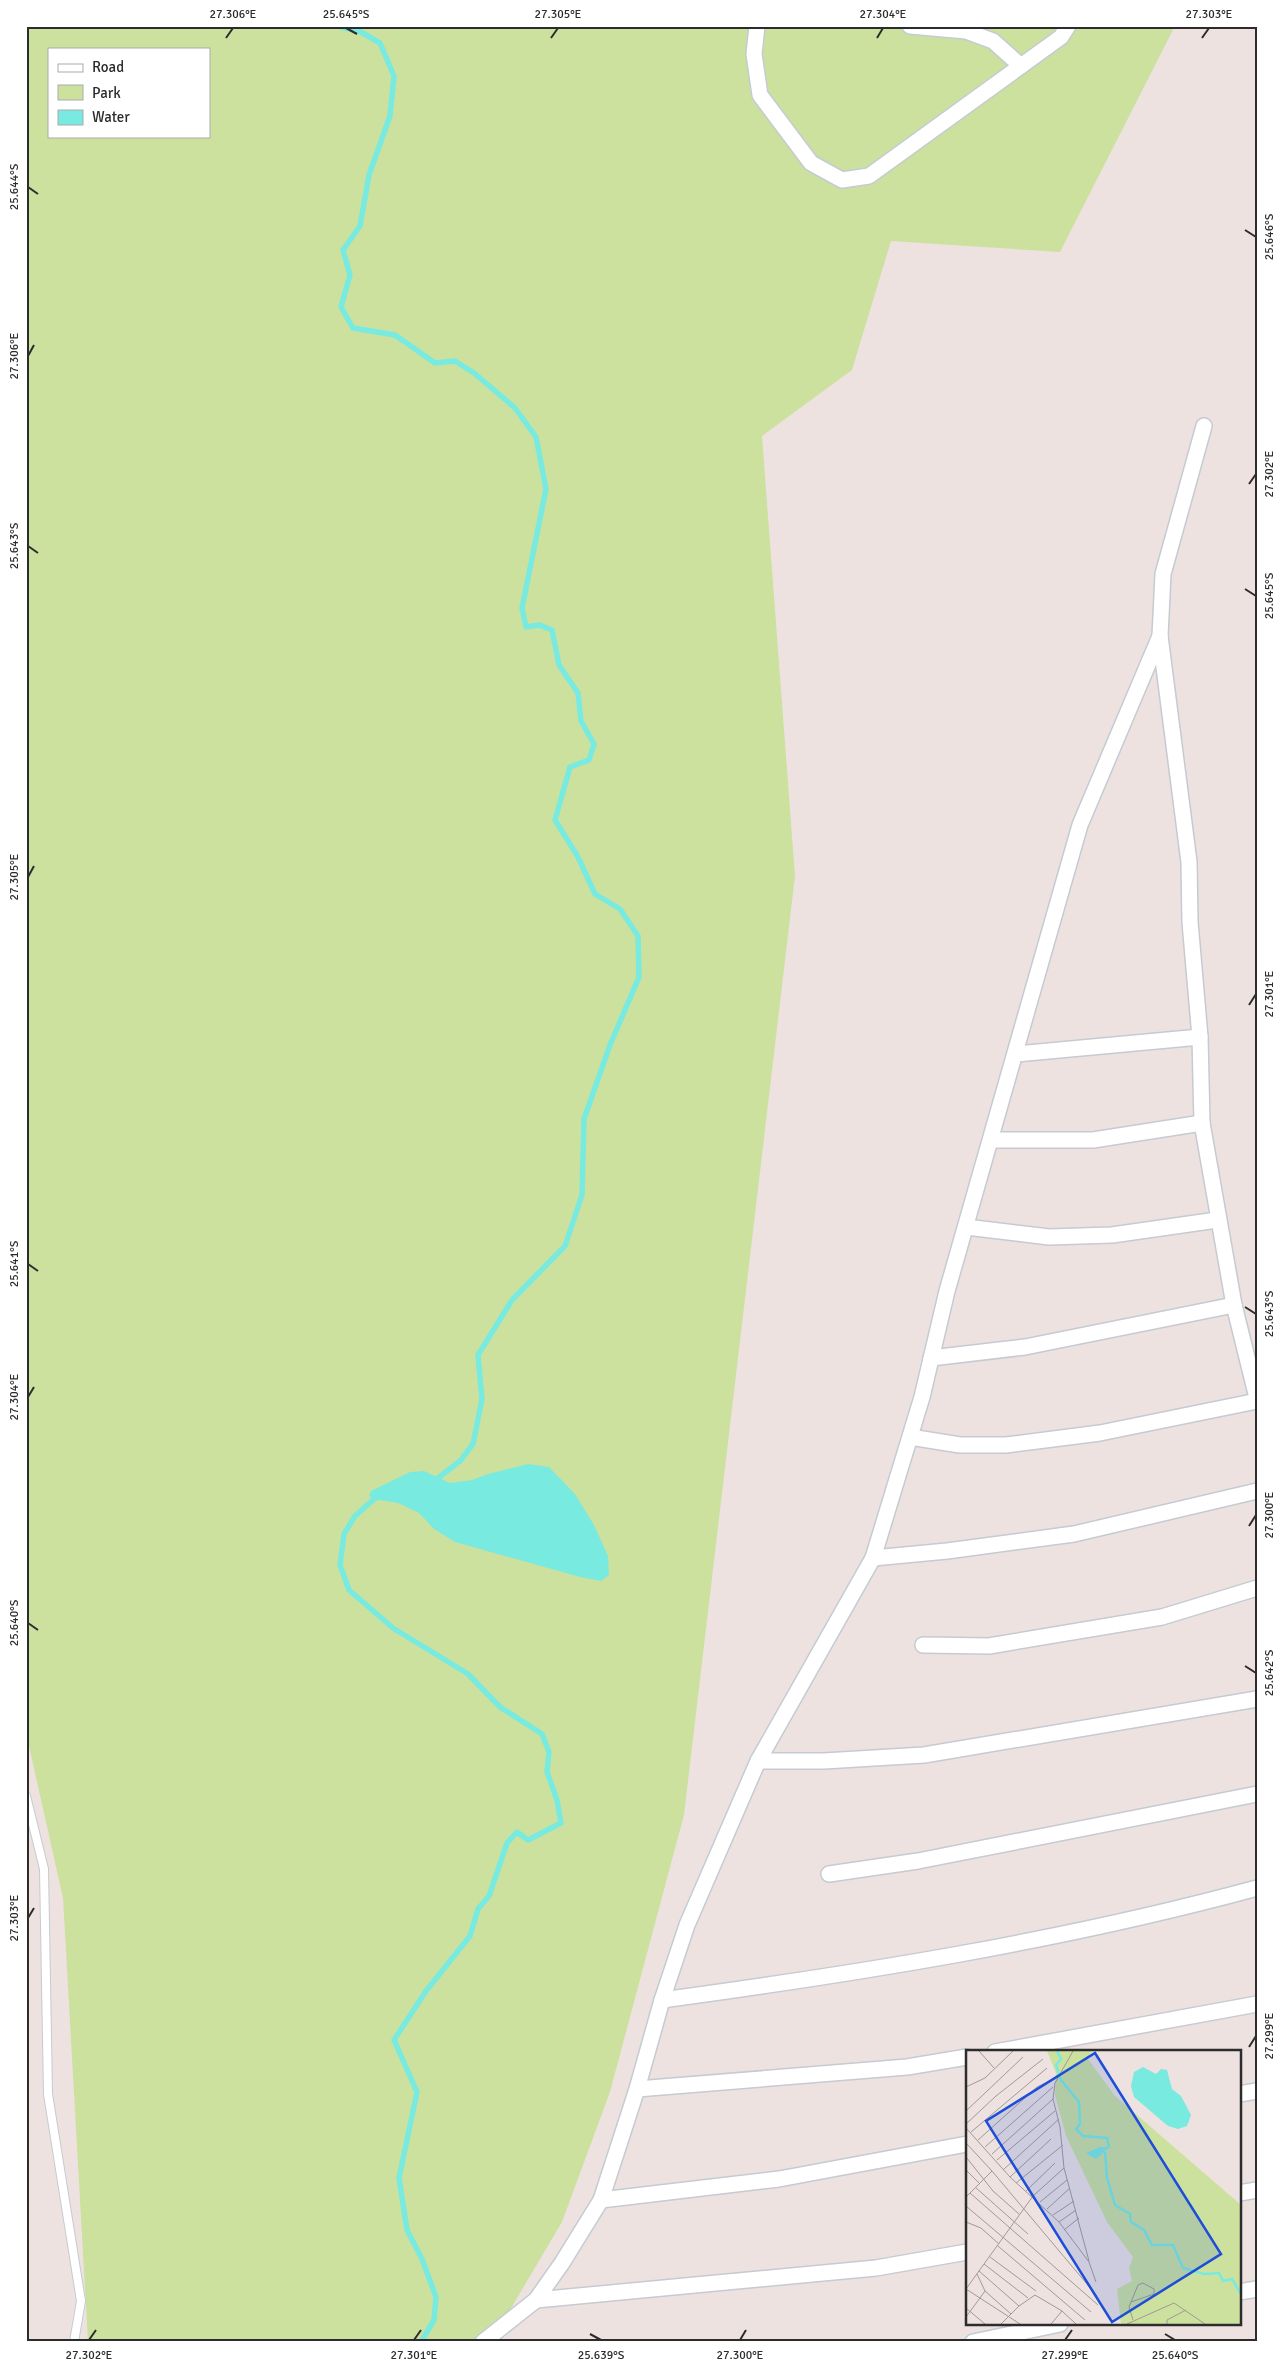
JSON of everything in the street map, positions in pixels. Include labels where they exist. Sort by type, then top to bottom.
[{"type":"street","points":[[757,26],[754,54],[760,95],[811,163],[842,180],[869,176],[1060,37],[1068,26]]},
{"type":"street","points":[[910,26],[966,31],[993,41],[1020,66]]},
{"type":"street","points":[[910,1437],[960,1445],[1006,1445],[1100,1433],[1257,1400],[1234,1305],[1217,1220],[1202,1123],[1200,1037],[1190,922],[1189,862],[1160,636],[1164,574],[1204,426]]},
{"type":"street","points":[[483,2342],[536,2300],[601,2200],[687,1925],[758,1761],[873,1558],[910,1437],[966,1227],[1080,825],[1160,636]]},
{"type":"street","points":[[1016,1054],[1200,1037]]},
{"type":"street","points":[[991,1140],[1093,1140],[1202,1123]]},
{"type":"street","points":[[966,1227],[1049,1237],[1112,1235],[1217,1220]]},
{"type":"street","points":[[931,1358],[1025,1347],[1234,1305]]},
{"type":"street","points":[[873,1558],[946,1551],[1074,1534],[1257,1491]]},
{"type":"street","points":[[923,1645],[989,1646],[1162,1617],[1257,1588]]},
{"type":"street","points":[[758,1761],[824,1761],[924,1755],[1257,1698]]},
{"type":"street","points":[[829,1874],[918,1861],[1257,1794]]},
{"type":"street","points":[[662,2000],[968,1952],[1199,1904],[1257,1888]]},
{"type":"street","points":[[1006,2050],[1257,2004]]},
{"type":"street","points":[[637,2089],[906,2068],[966,2057]]},
{"type":"street","points":[[1240,2094],[1257,2091]]},
{"type":"street","points":[[601,2200],[779,2179],[966,2144]]},
{"type":"street","points":[[1240,2193],[1257,2190]]},
{"type":"street","points":[[536,2300],[876,2268],[966,2252]]},
{"type":"street","points":[[1240,2292],[1257,2289]]},
{"type":"street","points":[[972,2342],[1050,2326]]},
{"type":"lane","points":[[26,1796],[44,1868],[48,2094],[81,2301],[74,2342]]},
{"type":"green space","points":[[26,26],[1175,26],[1060,252],[891,241],[852,370],[762,436],[795,876],[684,1815],[610,2092],[562,2222],[510,2310],[472,2342],[88,2342],[63,1898],[26,1733]]},
{"type":"water","points":[[528,1464],[549,1467],[575,1494],[594,1525],[608,1556],[609,1575],[601,1581],[580,1577],[455,1542],[434,1529],[419,1513],[398,1503],[374,1499],[369,1496],[371,1491],[410,1472],[424,1471],[450,1483],[472,1480]]},
{"type":"waterway","points":[[337,26],[361,32],[380,43],[394,76],[390,116],[369,175],[360,226],[343,250],[350,275],[341,307],[353,328],[395,335],[435,363],[455,361],[474,373],[515,408],[536,437],[546,489],[522,608],[526,627],[539,625],[552,630],[559,665],[578,693],[581,721],[594,744],[589,760],[570,767],[555,820],[578,857],[595,894],[620,909],[638,936],[639,977],[610,1045],[584,1119],[582,1195],[565,1246],[512,1300],[478,1355],[482,1399],[473,1444],[460,1461],[438,1478],[431,1480]]},
{"type":"waterway","points":[[380,1497],[374,1499],[355,1516],[344,1534],[340,1565],[349,1590],[393,1628],[468,1674],[500,1707],[542,1734],[549,1752],[547,1772],[557,1800],[561,1823],[528,1840],[517,1832],[507,1843],[489,1896],[478,1909],[470,1936],[426,1991],[394,2040],[417,2092],[399,2178],[407,2230],[422,2259],[436,2297],[434,2320],[421,2342]]}]
